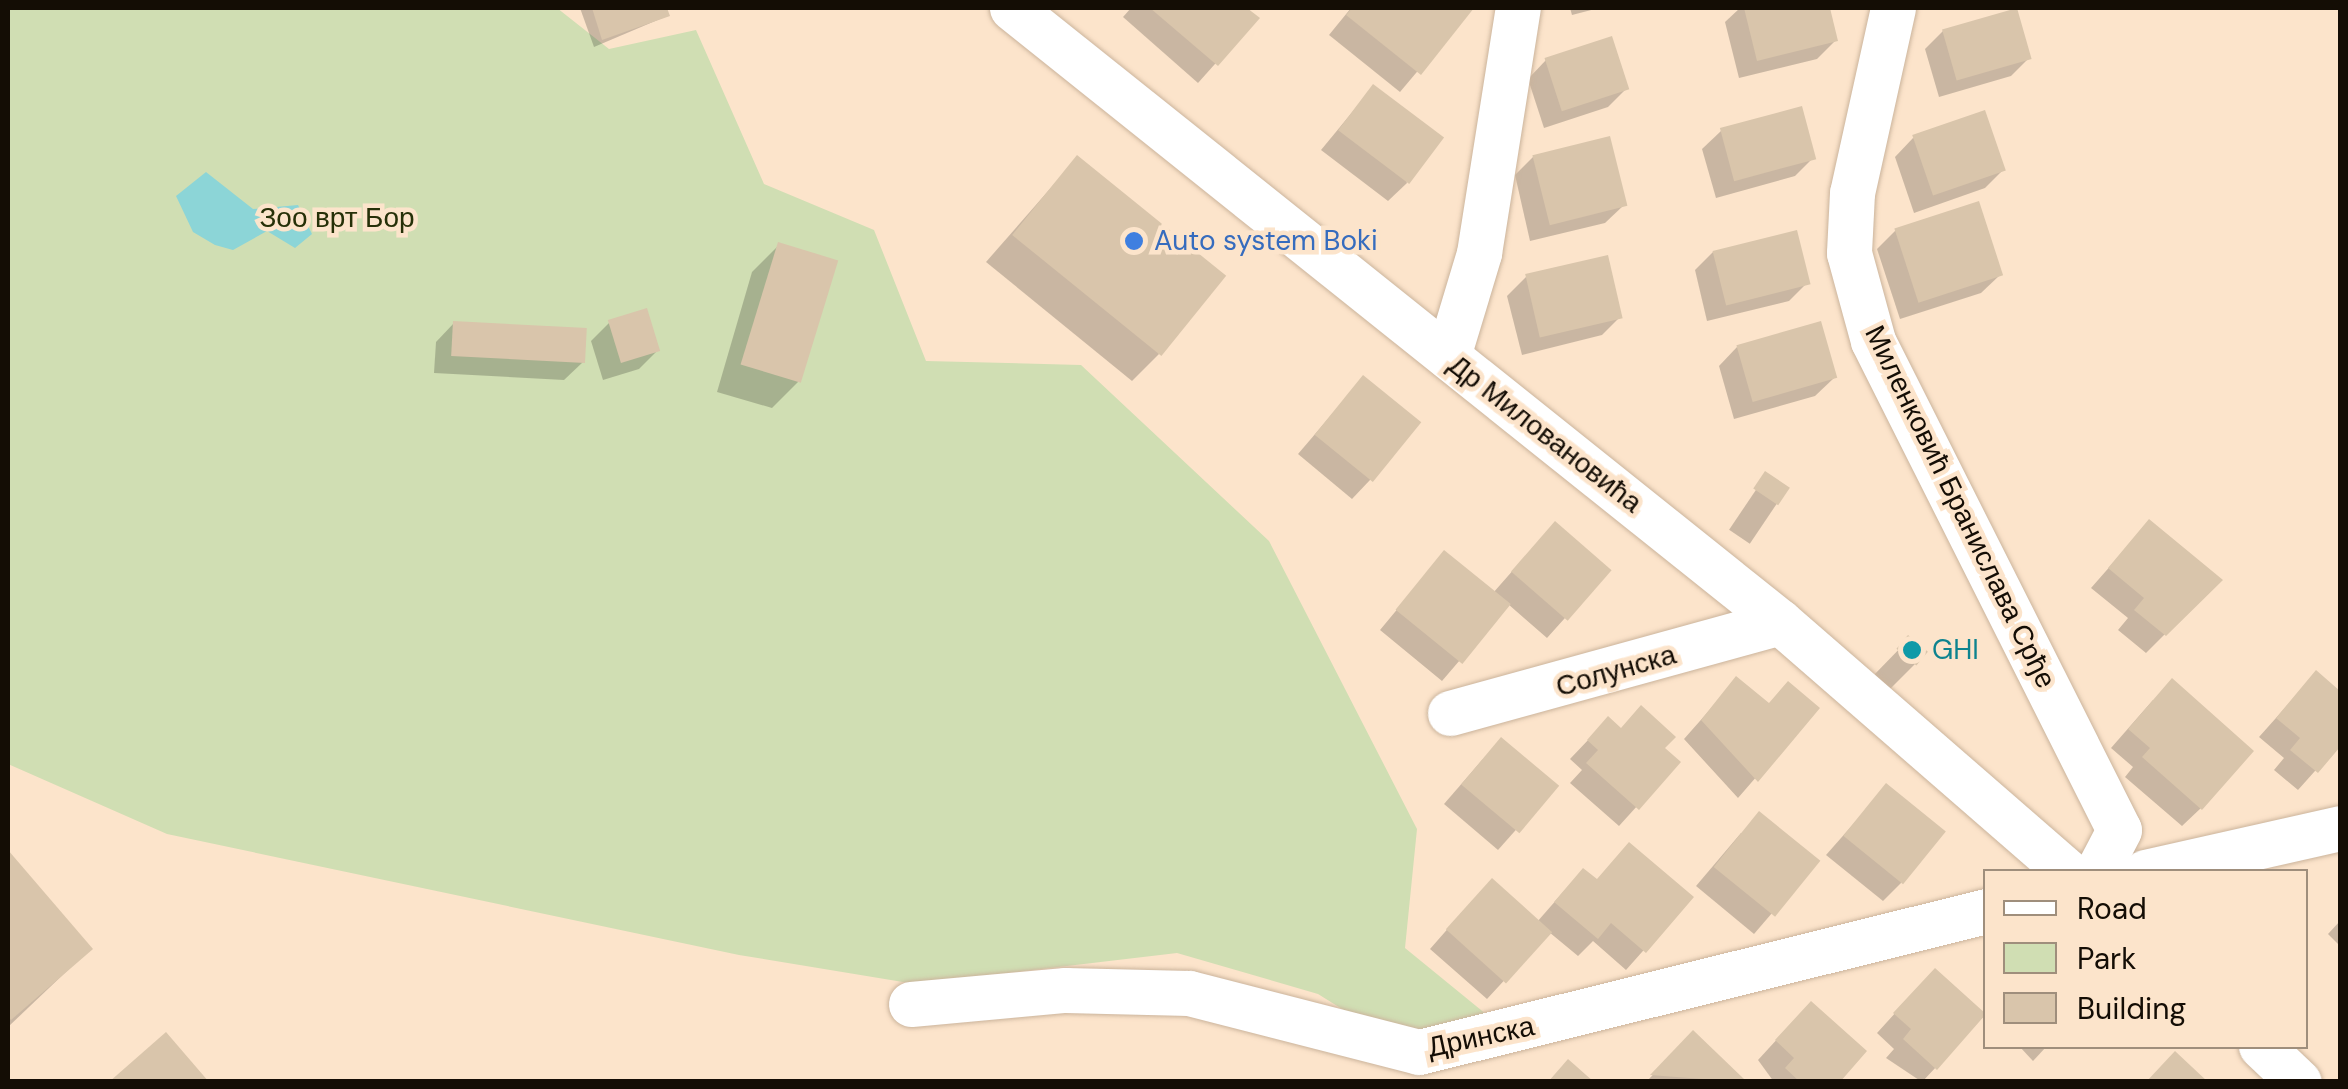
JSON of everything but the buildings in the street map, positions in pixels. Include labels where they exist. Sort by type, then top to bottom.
[{"type":"street","name":"Др Миловановића","points":[[1012,8],[1780,622],[2065,869]]},
{"type":"street","points":[[1448,356],[1486,218],[1518,8]]},
{"type":"street","name":"Миленковић Бранислава Срђе","points":[[1893,8],[1852,194],[1849,253],[1873,341],[2119,830],[2099,869]]},
{"type":"street","name":"Солунска","points":[[1450,714],[1780,622]]},
{"type":"street","points":[[2158,869],[2340,828]]},
{"type":"street","name":"Дринска","points":[[911,1004],[1065,990],[1189,993],[1418,1052],[1983,912]]},
{"type":"street","points":[[2263,1049],[2298,1082]]},
{"type":"green space","name":"Зоо врт Бор","points":[[8,8],[557,8],[609,49],[696,30],[764,184],[874,230],[926,361],[1081,365],[1269,541],[1417,829],[1405,948],[1503,1028],[1387,1037],[1318,994],[1177,953],[915,984],[739,955],[167,834],[8,764]]},
{"type":"water","points":[[206,172],[253,209],[298,205],[312,234],[295,248],[267,231],[233,250],[215,245],[193,232],[176,196]]},
{"type":"place","name":"Auto system Boki","points":[[1134,241]]},
{"type":"place","name":"GHI","points":[[1912,650]]}]
